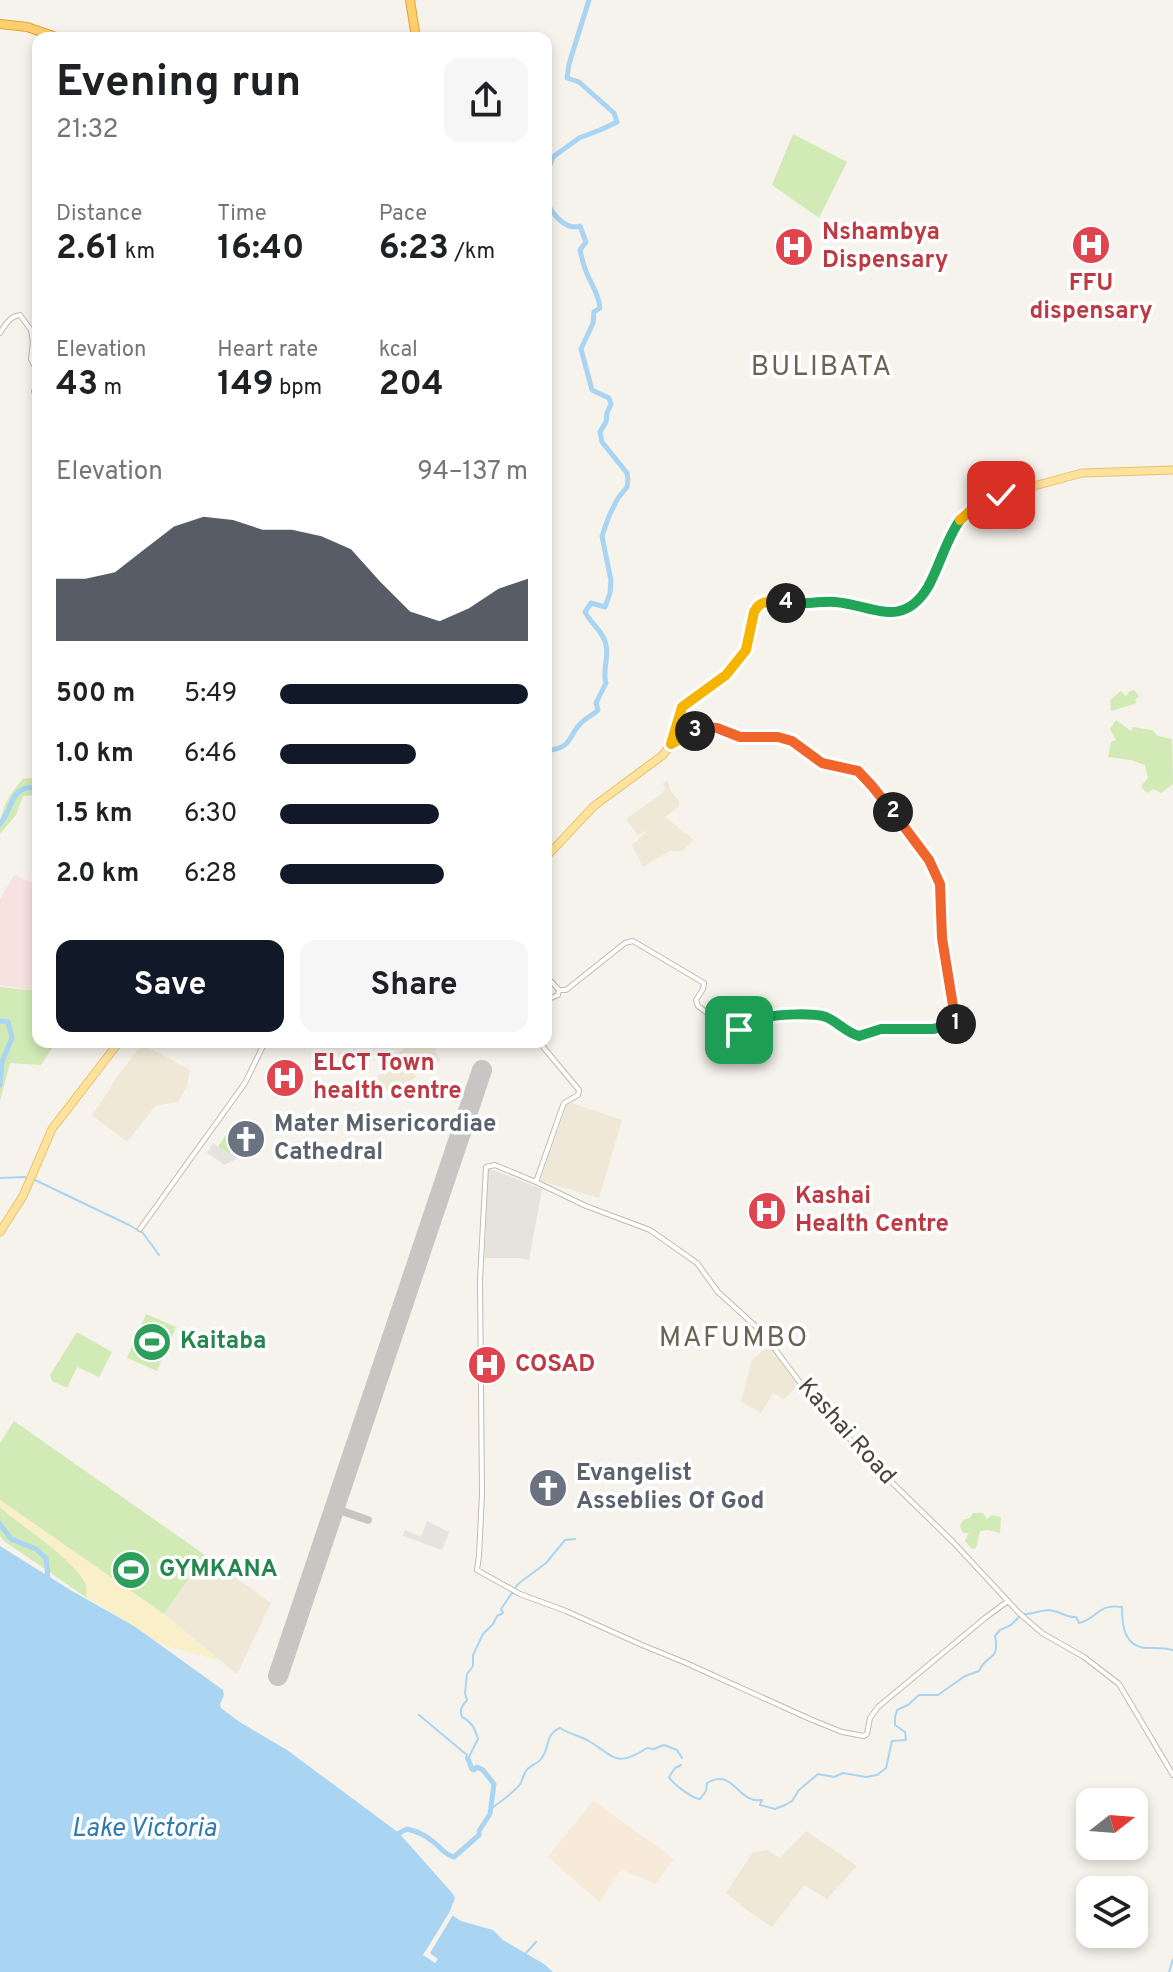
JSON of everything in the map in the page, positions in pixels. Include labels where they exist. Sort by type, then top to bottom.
[{"type":"highway","points":[[410,0],[415,32]]},
{"type":"highway","points":[[0,24],[42,32]]},
{"type":"main road","points":[[552,851],[594,806],[663,755],[671,744],[682,707],[726,675],[740,660],[746,650],[754,612],[759,604],[769,601],[800,605],[836,602],[883,612],[902,611],[917,601],[928,588],[953,531],[964,515],[987,500],[1082,473],[1173,470]]},
{"type":"main road","points":[[0,1232],[31,1180],[52,1129],[114,1048]]},
{"type":"street","points":[[0,333],[8,322],[20,315],[24,317],[32,336]]},
{"type":"street","points":[[552,982],[559,990],[566,990],[625,943],[633,941],[704,983],[696,1000],[698,1006],[734,1032],[772,1016],[826,1017],[846,1032],[859,1036],[881,1029],[933,1029],[956,1024],[942,938],[940,884],[929,860],[858,771],[822,763],[792,741],[778,737],[740,737],[711,727],[688,733],[671,744]]},
{"type":"street","points":[[552,998],[558,995],[559,990]]},
{"type":"street","points":[[140,1229],[245,1083],[262,1048]]},
{"type":"street","points":[[536,1182],[564,1103],[578,1095],[579,1090],[544,1048]]},
{"type":"street","name":"Kashai Road","points":[[1008,1601],[878,1707],[870,1718],[864,1736],[842,1732],[810,1719],[513,1590],[477,1570],[482,1494],[480,1280],[486,1167],[495,1165],[586,1206],[650,1230],[697,1263],[718,1292],[763,1333],[807,1392],[870,1461],[1021,1614],[1042,1633],[1084,1657],[1119,1684],[1173,1775]]},
{"type":"shaded area","points":[[668,781],[679,806],[665,817],[694,840],[682,851],[670,851],[643,867],[632,845],[648,830],[637,834],[626,819],[661,794],[665,789],[663,782]]},
{"type":"shaded area","points":[[14,875],[32,882],[32,990],[0,985],[0,899]]},
{"type":"shaded area","points":[[139,1048],[149,1048],[190,1070],[187,1086],[178,1102],[155,1106],[127,1142],[92,1115]]},
{"type":"shaded area","points":[[406,1048],[434,1048],[441,1061],[410,1071],[415,1072],[416,1077],[400,1087],[380,1092],[370,1081],[391,1067],[395,1069],[391,1056]]},
{"type":"shaded area","points":[[572,1103],[622,1120],[599,1198],[540,1181],[567,1105]]},
{"type":"shaded area","points":[[213,1143],[228,1153],[234,1153],[237,1159],[224,1165],[207,1153]]},
{"type":"shaded area","points":[[488,1168],[542,1189],[529,1260],[485,1258]]},
{"type":"shaded area","points":[[769,1345],[798,1386],[784,1399],[773,1393],[761,1413],[741,1402],[752,1360]]},
{"type":"shaded area","points":[[427,1521],[449,1532],[442,1550],[403,1536],[405,1530],[421,1537]]},
{"type":"shaded area","points":[[205,1555],[271,1603],[237,1674],[164,1614]]},
{"type":"shaded area","points":[[593,1801],[674,1859],[655,1884],[621,1869],[600,1902],[548,1857]]},
{"type":"shaded area","points":[[806,1831],[857,1866],[827,1899],[804,1885],[772,1927],[726,1893],[753,1852],[767,1850],[780,1858]]},
{"type":"green space","points":[[793,134],[847,162],[819,218],[772,185]]},
{"type":"green space","points":[[1134,690],[1139,696],[1135,700],[1137,703],[1111,711],[1110,700],[1121,691],[1126,696]]},
{"type":"green space","points":[[1116,720],[1131,731],[1133,727],[1152,730],[1158,736],[1172,739],[1173,784],[1161,793],[1153,789],[1147,793],[1141,786],[1148,778],[1145,765],[1108,757],[1111,742],[1116,740],[1110,729]]},
{"type":"green space","points":[[23,779],[32,779],[32,795],[23,796],[16,815],[0,834],[3,810]]},
{"type":"green space","points":[[0,987],[32,990],[32,1048],[52,1048],[41,1065],[10,1063],[0,1101]]},
{"type":"green space","points":[[225,1136],[242,1144],[240,1151],[228,1153],[218,1147]]},
{"type":"green space","name":"Kaitaba","points":[[146,1314],[176,1327],[157,1371],[127,1358]]},
{"type":"green space","points":[[77,1332],[112,1352],[99,1377],[77,1367],[67,1388],[52,1381],[50,1375]]},
{"type":"green space","points":[[14,1421],[205,1555],[164,1614],[0,1500],[0,1443]]},
{"type":"green space","points":[[0,1507],[72,1566],[86,1585],[87,1598],[4,1541],[0,1536]]},
{"type":"green space","points":[[973,1513],[983,1513],[987,1519],[992,1515],[1001,1517],[1000,1533],[980,1531],[976,1548],[972,1549],[965,1541],[969,1533],[963,1533],[960,1526]]},
{"type":"sand","points":[[0,1500],[164,1614],[219,1660],[162,1645],[87,1598],[86,1585],[81,1576],[48,1544],[0,1507]]},
{"type":"water","name":"Lake Victoria","points":[[0,1546],[134,1626],[223,1690],[221,1708],[287,1750],[399,1833],[453,1894],[455,1898],[449,1913],[461,1921],[493,1930],[503,1940],[553,1972],[0,1972]]},
{"type":"pier","points":[[449,1913],[453,1915],[430,1953],[438,1959],[435,1963],[423,1955]]},
{"type":"waterway","points":[[552,160],[579,138],[617,122],[614,113],[579,82],[567,78],[589,0]]},
{"type":"waterway","points":[[552,211],[569,226],[580,226],[586,242],[580,250],[600,308],[594,312],[593,323],[581,349],[592,390],[609,398],[611,404],[600,432],[602,442],[627,473],[628,480],[602,536],[611,581],[610,593],[605,607],[591,603],[585,612],[605,640],[606,683],[596,703],[598,710],[577,727],[563,746],[552,750]]},
{"type":"waterway","points":[[0,824],[17,793],[32,788]]},
{"type":"waterway","points":[[0,1021],[8,1022],[12,1038],[2,1062],[0,1085]]},
{"type":"waterway","points":[[0,1178],[35,1180],[129,1225],[143,1233],[159,1255]]},
{"type":"waterway","points":[[0,1524],[11,1539],[36,1549],[46,1558],[48,1578]]},
{"type":"waterway","points":[[419,1715],[468,1759],[478,1739],[473,1726],[462,1717],[461,1710],[467,1700],[467,1674],[473,1666],[473,1655],[483,1634],[503,1613],[501,1609],[518,1584],[546,1563],[565,1540],[575,1539]]},
{"type":"waterway","points":[[681,1765],[669,1777],[693,1797],[700,1799],[707,1783],[723,1779],[747,1797],[762,1800],[760,1805],[775,1809],[792,1801],[799,1790],[818,1774],[834,1777],[843,1773],[866,1777],[877,1775],[886,1768],[892,1741],[906,1740],[905,1732],[895,1725],[897,1710],[919,1695],[938,1695],[965,1676],[979,1671],[996,1650],[995,1636],[1022,1614],[1049,1610],[1076,1617],[1079,1623],[1107,1607],[1122,1607],[1124,1628],[1133,1643],[1146,1648],[1173,1650]]},
{"type":"waterway","points":[[491,1809],[518,1787],[527,1769],[544,1755],[552,1734],[560,1728],[616,1758],[629,1758],[647,1748],[664,1745],[677,1750],[682,1758]]},
{"type":"waterway","points":[[399,1833],[407,1829],[420,1834],[454,1857],[479,1835],[490,1814],[494,1784],[483,1770],[477,1767],[472,1769],[468,1759]]},
{"type":"waterway","points":[[526,1953],[536,1942]]},
{"type":"waterway","points":[[1169,1972],[1173,1959]]},
{"type":"taxiway","points":[[339,1510],[368,1520]]},
{"type":"runway","points":[[278,1676],[482,1070]]},
{"type":"place","name":"FFU dispensary","points":[[1091,245]]},
{"type":"place","name":"Nshambya Dispensary","points":[[794,247]]},
{"type":"place","name":"ELCT Town health centre","points":[[285,1078]]},
{"type":"place","name":"Mater Misericordiae Cathedral","points":[[246,1139]]},
{"type":"place","name":"Kashai Health Centre","points":[[767,1211]]},
{"type":"place","name":"Kaitaba","points":[[152,1342]]},
{"type":"place","name":"COSAD","points":[[487,1365]]},
{"type":"place","name":"Evangelist Asseblies Of God","points":[[548,1488]]},
{"type":"place","name":"GYMKANA","points":[[131,1570]]},
{"type":"district","name":"BULIBATA","points":[[822,368]]},
{"type":"district","name":"MAFUMBO","points":[[734,1339]]},
{"type":"route","points":[[739,1030],[772,1016],[805,1015],[826,1017],[846,1032],[859,1036],[881,1029],[933,1029],[956,1024],[942,938],[940,884],[916,841],[858,771],[817,761],[799,745],[785,738],[745,738],[717,728],[706,727],[688,733],[671,744],[680,711],[740,660],[746,650],[754,612],[759,604],[769,601],[800,605],[836,602],[883,612],[909,609],[928,588],[953,531],[964,515],[1001,495]]}]
